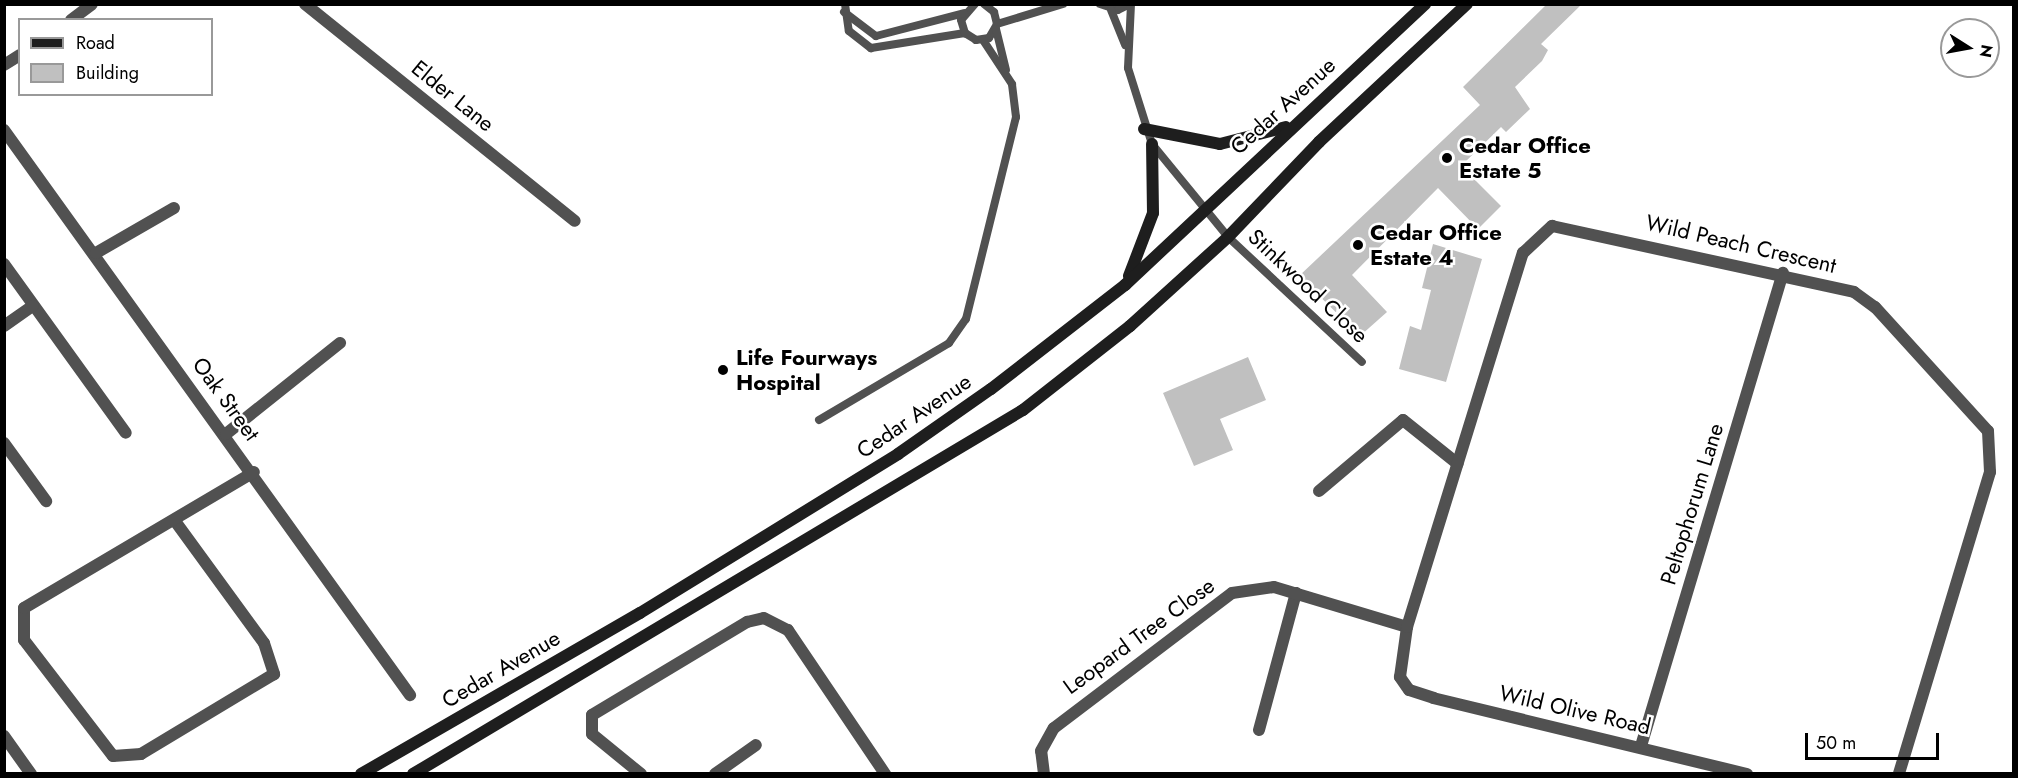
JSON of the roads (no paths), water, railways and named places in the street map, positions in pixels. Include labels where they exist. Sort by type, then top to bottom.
[{"type":"main road","name":"Cedar Avenue","points":[[361,774],[640,613],[898,454],[1125,285],[1201,208],[1425,4]]},
{"type":"main road","name":"Cedar Avenue","points":[[412,774],[990,432],[1094,356],[1228,237],[1319,142],[1467,4]]},
{"type":"main road","points":[[1144,129],[1220,144],[1293,125]]},
{"type":"main road","points":[[1125,285],[1153,213],[1152,144]]},
{"type":"street","points":[[74,18],[92,4]]},
{"type":"street","name":"Elder Lane","points":[[305,4],[575,221]]},
{"type":"street","points":[[4,65],[18,56]]},
{"type":"street","name":"Oak Street","points":[[4,130],[254,472],[410,695]]},
{"type":"street","points":[[96,253],[174,208]]},
{"type":"street","name":"Wild Peach Crescent","points":[[1400,677],[1407,627],[1523,253],[1544,229],[1559,225],[1783,273],[1863,297],[1981,420],[1991,438],[1990,472],[1899,774]]},
{"type":"street","points":[[4,264],[126,433]]},
{"type":"street","name":"Peltophorum Lane","points":[[1641,746],[1783,273]]},
{"type":"street","points":[[4,326],[33,306]]},
{"type":"street","points":[[226,434],[340,343]]},
{"type":"street","points":[[1319,491],[1403,420],[1458,464]]},
{"type":"street","points":[[4,443],[46,501]]},
{"type":"street","points":[[175,521],[264,643],[274,674],[141,754],[113,756],[24,640],[20,616],[48,591],[175,521],[254,472]]},
{"type":"street","name":"Leopard Tree Close","points":[[1044,774],[1041,751],[1054,728],[1218,601],[1245,589],[1296,593],[1407,627]]},
{"type":"street","points":[[1258,730],[1296,593]]},
{"type":"street","points":[[641,774],[592,734],[592,715],[747,622],[764,618],[779,624],[796,641],[885,774]]},
{"type":"street","name":"Wild Olive Road","points":[[1400,677],[1409,690],[1426,696],[1641,746],[1747,774]]},
{"type":"street","points":[[4,736],[31,774]]},
{"type":"street","points":[[716,774],[756,745]]},
{"type":"lane","points":[[844,8],[876,36],[964,13],[975,4]]},
{"type":"lane","points":[[819,420],[931,356],[949,343],[966,319],[1016,117],[997,27],[987,6],[999,4]]},
{"type":"lane","points":[[983,40],[997,27],[1063,4]]},
{"type":"lane","points":[[1100,4],[1111,10],[1126,48]]},
{"type":"lane","points":[[1111,10],[1131,4],[1126,48]]},
{"type":"lane","points":[[844,8],[854,37],[871,48],[965,33],[983,40],[1007,74]]},
{"type":"lane","points":[[964,13],[965,33]]},
{"type":"lane","name":"Stinkwood Close","points":[[1126,48],[1144,129],[1152,144],[1201,208],[1228,237],[1362,362]]},
{"type":"place","name":"Cedar Office Estate 5","points":[[1447,158]]},
{"type":"place","name":"Cedar Office Estate 4","points":[[1358,245]]},
{"type":"place","name":"Life Fourways Hospital","points":[[723,370]]}]
